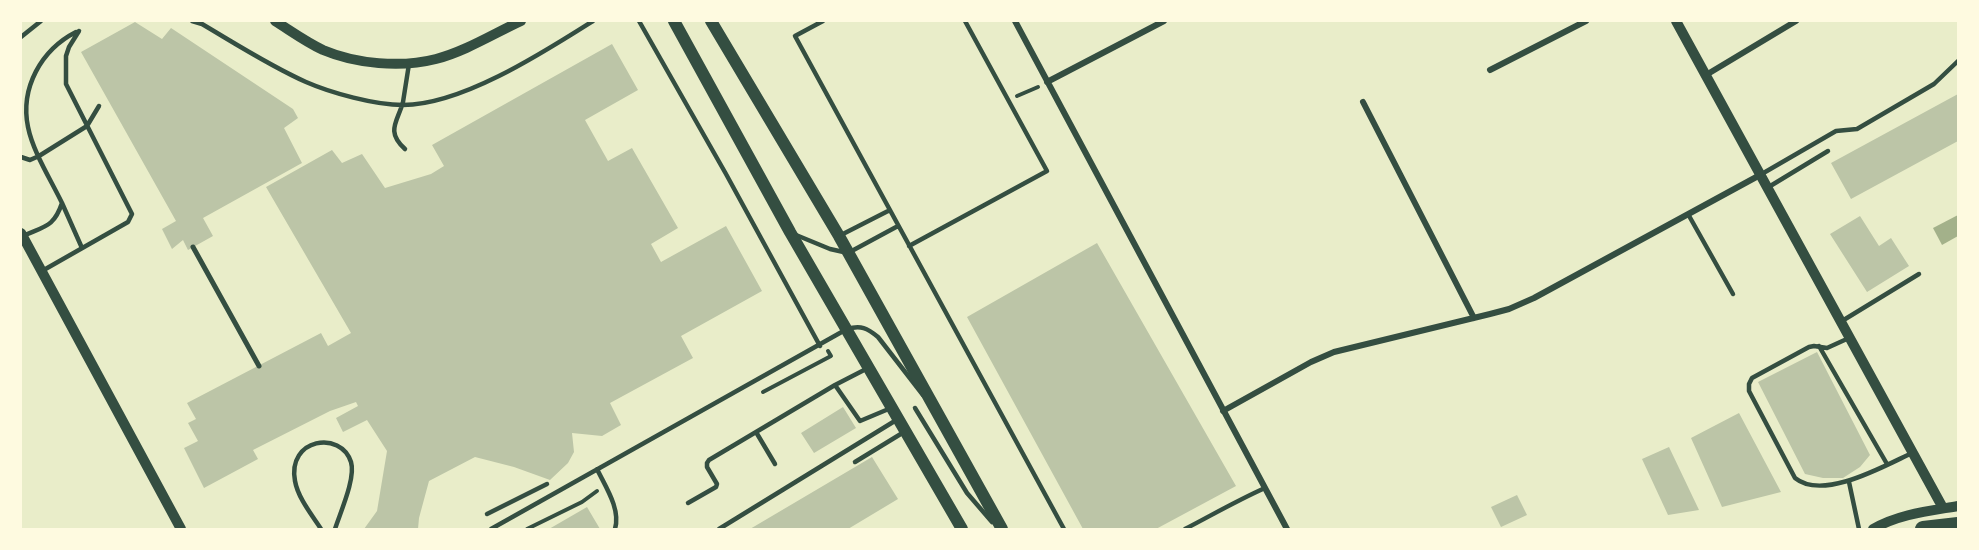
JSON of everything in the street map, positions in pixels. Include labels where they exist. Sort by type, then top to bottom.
[{"type":"highway","points":[[1923,529],[1958,525]]},
{"type":"main road","points":[[674,21],[790,232],[962,529]]},
{"type":"main road","points":[[711,21],[839,236],[1000,529]]},
{"type":"street","points":[[275,21],[311,44],[339,56],[370,62],[410,63],[444,56],[521,21]]},
{"type":"street","points":[[485,38],[505,21]]},
{"type":"street","points":[[1015,21],[1287,529]]},
{"type":"street","points":[[1047,82],[1164,21]]},
{"type":"street","points":[[1490,70],[1586,21]]},
{"type":"street","points":[[1676,21],[1943,508]]},
{"type":"street","points":[[1706,75],[1796,21]]},
{"type":"street","points":[[1363,102],[1474,318]]},
{"type":"street","points":[[1223,411],[1311,362],[1334,352],[1509,309],[1534,298],[1760,175]]},
{"type":"street","points":[[22,235],[181,529]]},
{"type":"street","points":[[193,247],[259,366]]},
{"type":"street","points":[[1874,529],[1916,513],[1958,506]]},
{"type":"lane","points":[[21,38],[41,21]]},
{"type":"lane","points":[[192,21],[202,24],[306,82],[354,98],[402,105],[444,98],[473,88],[544,52],[593,21]]},
{"type":"lane","points":[[639,21],[820,346]]},
{"type":"lane","points":[[823,21],[795,36],[1064,529]]},
{"type":"lane","points":[[909,246],[1047,171],[965,21]]},
{"type":"lane","points":[[42,271],[128,222],[132,214],[66,84],[69,47],[79,31],[54,47],[40,64],[30,83],[26,113],[28,128],[39,156],[82,248]]},
{"type":"lane","points":[[1760,175],[1836,131],[1857,129],[1934,84],[1958,61]]},
{"type":"lane","points":[[405,149],[398,143],[394,123],[402,105],[410,63]]},
{"type":"lane","points":[[21,157],[30,160],[39,156],[87,126],[99,106]]},
{"type":"lane","points":[[1767,188],[1828,151]]},
{"type":"lane","points":[[22,235],[53,223],[62,203]]},
{"type":"lane","points":[[839,236],[890,210]]},
{"type":"lane","points":[[1688,214],[1733,294]]},
{"type":"lane","points":[[790,232],[830,249],[848,253],[898,226]]},
{"type":"lane","points":[[1840,322],[1919,274]]},
{"type":"lane","points":[[491,529],[847,329],[859,326],[870,330],[878,337],[912,384],[936,410]]},
{"type":"lane","points":[[1849,338],[1827,348],[1809,347],[1752,378],[1749,384],[1749,391],[1795,478],[1811,486],[1849,482],[1912,453]]},
{"type":"lane","points":[[1819,346],[1887,464]]},
{"type":"lane","points":[[688,503],[716,487],[717,484],[707,467],[709,460],[835,385],[868,368]]},
{"type":"lane","points":[[835,385],[860,421],[891,408]]},
{"type":"lane","points":[[915,408],[967,493],[1000,529]]},
{"type":"lane","points":[[719,529],[898,419]]},
{"type":"lane","points":[[855,462],[905,431]]},
{"type":"lane","points":[[756,432],[776,464]]},
{"type":"lane","points":[[321,529],[295,482],[294,466],[297,456],[307,445],[317,442],[338,447],[351,463],[351,481],[335,529]]},
{"type":"lane","points":[[597,469],[614,504],[617,522],[615,529]]},
{"type":"lane","points":[[1849,482],[1859,529]]},
{"type":"lane","points":[[487,514],[547,484]]},
{"type":"lane","points":[[1185,529],[1265,488]]},
{"type":"path","points":[[1008,100],[1047,82]]},
{"type":"shaded area","points":[[1958,215],[1958,236],[1942,245],[1933,228]]},
{"type":"building","points":[[135,22],[162,39],[171,28],[293,109],[298,118],[284,128],[302,163],[203,218],[213,236],[188,250],[183,240],[172,249],[162,229],[176,221],[81,52]]},
{"type":"building","points":[[612,44],[638,90],[585,120],[608,161],[632,148],[678,228],[651,244],[661,262],[726,226],[762,291],[681,336],[693,358],[610,403],[621,425],[602,436],[572,433],[574,452],[568,463],[550,480],[514,467],[475,457],[429,481],[418,529],[364,529],[377,511],[387,451],[367,420],[343,432],[336,418],[358,406],[356,402],[330,411],[253,450],[258,459],[204,488],[184,448],[198,441],[188,423],[196,419],[187,403],[321,333],[328,346],[351,333],[266,187],[332,150],[342,163],[362,154],[385,188],[431,174],[444,166],[432,145]]},
{"type":"building","points":[[1958,94],[1958,141],[1851,199],[1831,163]]},
{"type":"building","points":[[1860,216],[1879,246],[1891,238],[1909,266],[1867,292],[1830,234]]},
{"type":"building","points":[[1097,243],[1236,486],[1156,529],[1083,529],[967,317]]},
{"type":"building","points":[[1817,352],[1870,455],[1860,467],[1843,478],[1823,478],[1805,474],[1758,382]]},
{"type":"building","points":[[843,407],[856,428],[814,453],[801,433]]},
{"type":"building","points":[[1739,413],[1781,492],[1722,507],[1691,438]]},
{"type":"building","points":[[1669,447],[1699,510],[1668,515],[1642,459]]},
{"type":"building","points":[[872,457],[898,499],[848,529],[750,529]]},
{"type":"building","points":[[1517,495],[1527,515],[1501,527],[1491,507]]},
{"type":"building","points":[[587,507],[600,529],[549,529]]}]
